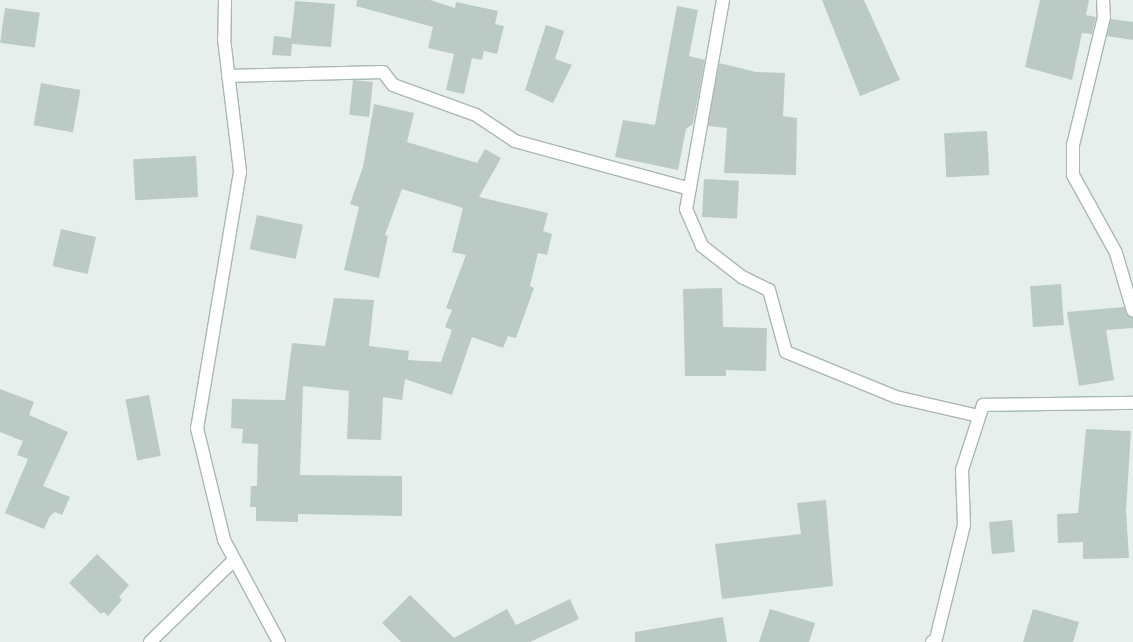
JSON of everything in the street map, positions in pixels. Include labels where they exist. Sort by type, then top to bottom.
[{"type":"street","points":[[225,0],[224,39],[240,172],[197,428],[224,540],[279,642]]},
{"type":"street","points":[[723,0],[686,209],[702,246],[742,277],[769,290],[786,352],[896,397],[979,416]]},
{"type":"street","points":[[1103,0],[1104,17],[1073,145],[1073,175],[1116,253],[1133,311]]},
{"type":"street","points":[[228,76],[383,72],[393,86],[476,115],[515,142],[690,189]]},
{"type":"street","points":[[932,642],[936,639],[964,525],[962,470],[983,405],[1133,402]]},
{"type":"street","points":[[150,642],[234,560]]},
{"type":"building","points":[[357,0],[430,0],[455,8],[456,2],[498,11],[495,24],[504,26],[497,54],[484,51],[482,60],[472,58],[464,94],[446,90],[454,54],[428,48],[433,27],[356,6]]},
{"type":"building","points":[[822,0],[864,0],[900,80],[860,96]]},
{"type":"building","points":[[1040,0],[1089,0],[1086,15],[1096,17],[1092,34],[1082,33],[1072,80],[1025,67]]},
{"type":"building","points":[[295,1],[335,4],[331,47],[292,44],[291,56],[272,55],[274,36],[291,38]]},
{"type":"building","points":[[677,6],[698,10],[689,56],[705,60],[693,124],[686,129],[678,170],[615,157],[623,120],[655,125]]},
{"type":"building","points":[[5,8],[40,13],[35,48],[0,43]]},
{"type":"building","points":[[1111,19],[1133,22],[1133,40],[1107,36]]},
{"type":"building","points":[[546,25],[564,31],[555,59],[572,65],[553,103],[525,90]]},
{"type":"building","points":[[719,63],[756,72],[785,73],[783,116],[797,118],[796,175],[724,173],[727,128],[708,126]]},
{"type":"building","points":[[353,80],[373,82],[369,117],[349,115]]},
{"type":"building","points":[[41,83],[80,90],[73,132],[34,125]]},
{"type":"building","points":[[374,104],[414,113],[407,142],[477,163],[485,149],[501,158],[479,197],[548,213],[543,231],[552,234],[547,255],[538,253],[530,286],[534,288],[516,338],[508,336],[503,348],[472,337],[452,395],[405,379],[402,400],[383,397],[381,440],[347,439],[349,391],[303,386],[300,475],[402,476],[402,516],[298,514],[298,522],[256,521],[256,507],[250,507],[251,486],[257,486],[258,444],[242,443],[243,429],[231,428],[232,399],[285,400],[292,343],[325,346],[334,298],[374,300],[369,346],[409,351],[408,360],[441,362],[452,330],[445,327],[452,310],[446,308],[466,255],[452,252],[463,208],[402,189],[385,235],[388,236],[379,278],[344,270],[359,207],[350,204],[363,167]]},
{"type":"building","points":[[987,131],[989,175],[946,177],[944,133]]},
{"type":"building","points":[[196,156],[198,197],[135,200],[133,159]]},
{"type":"building","points":[[704,179],[739,181],[737,219],[702,217]]},
{"type":"building","points":[[257,215],[303,225],[296,259],[250,249]]},
{"type":"building","points":[[61,229],[96,237],[88,274],[52,266]]},
{"type":"building","points":[[1061,284],[1064,325],[1033,327],[1030,286]]},
{"type":"building","points":[[722,288],[723,327],[767,328],[766,371],[726,370],[726,376],[685,376],[683,289]]},
{"type":"building","points":[[1124,307],[1128,316],[1133,318],[1133,328],[1106,330],[1114,380],[1079,386],[1067,312]]},
{"type":"building","points":[[0,389],[34,402],[29,415],[68,432],[43,486],[70,497],[62,515],[55,512],[50,516],[44,529],[5,513],[28,459],[17,455],[23,441],[0,432]]},
{"type":"building","points":[[149,395],[161,456],[137,460],[125,400]]},
{"type":"building","points":[[1086,429],[1131,431],[1126,511],[1129,558],[1083,559],[1083,542],[1058,543],[1057,514],[1078,513]]},
{"type":"building","points":[[826,500],[833,586],[722,599],[715,544],[801,534],[797,503]]},
{"type":"building","points":[[1012,520],[1015,552],[992,554],[989,522]]},
{"type":"building","points":[[97,554],[129,585],[119,597],[122,600],[108,616],[104,612],[101,614],[69,583]]},
{"type":"building","points":[[410,595],[454,638],[507,609],[516,625],[570,599],[579,619],[530,642],[401,642],[382,623]]},
{"type":"building","points":[[770,609],[815,623],[809,642],[759,642]]},
{"type":"building","points":[[1033,609],[1079,622],[1073,642],[1023,642]]},
{"type":"building","points":[[723,617],[727,642],[635,642],[635,632]]}]
